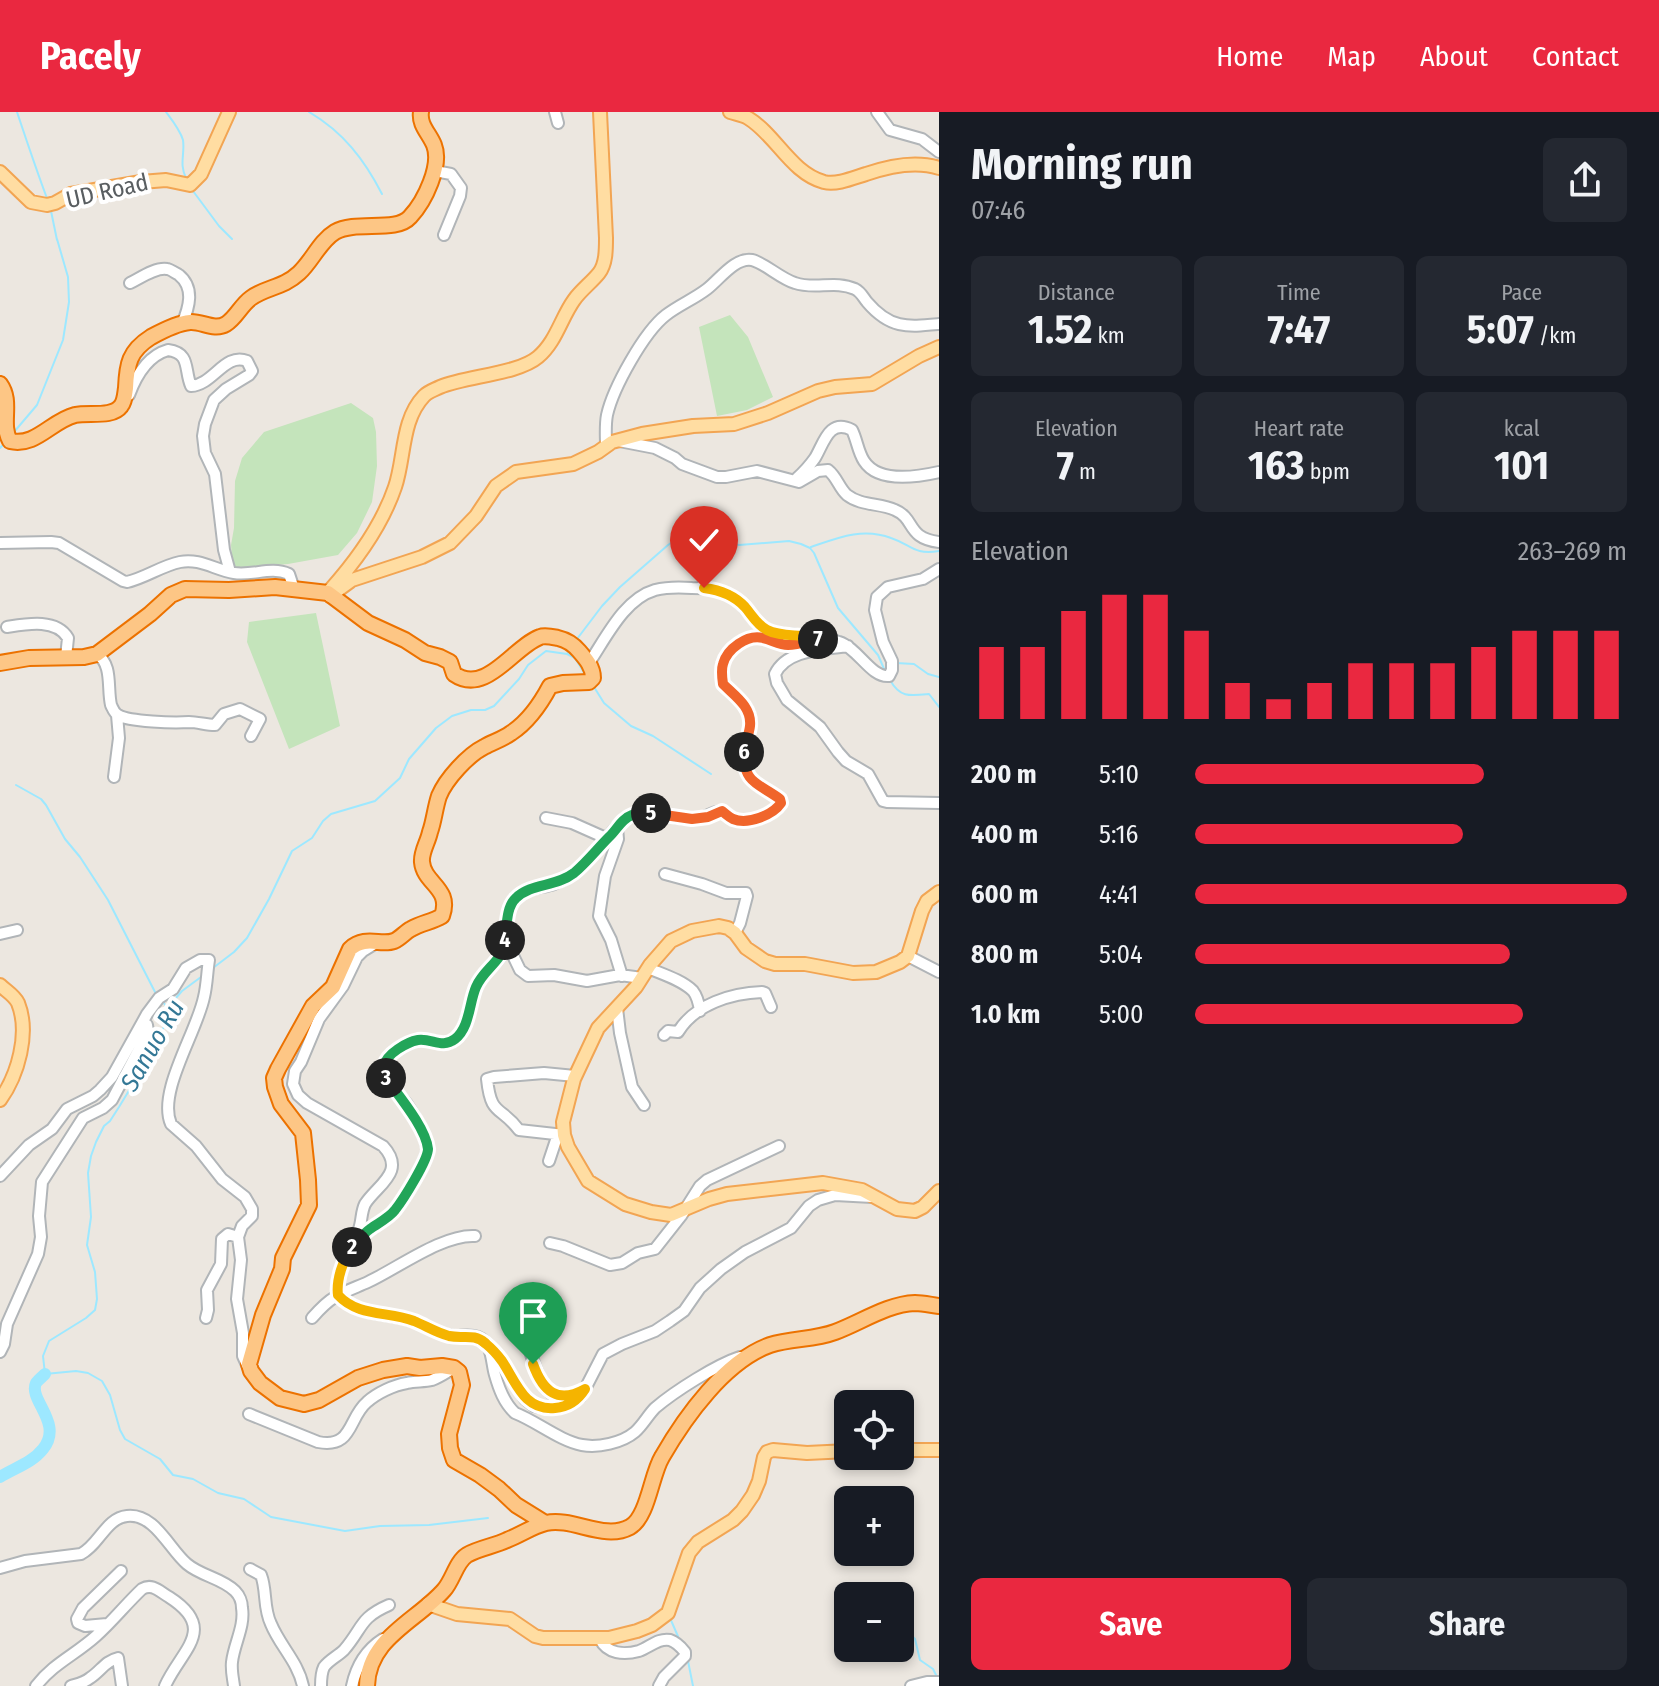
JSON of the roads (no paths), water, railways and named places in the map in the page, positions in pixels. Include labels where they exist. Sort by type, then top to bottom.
[{"type":"highway","points":[[0,384],[6,398],[5,433],[10,441],[18,443],[37,437],[67,418],[118,409],[124,403],[129,360],[151,337],[191,322],[218,326],[227,323],[252,297],[287,282],[300,272],[333,233],[358,226],[400,224],[410,218],[435,171],[437,160],[436,149],[422,125],[421,112]]},
{"type":"highway","points":[[0,663],[97,654],[171,595],[185,589],[275,587],[329,594],[368,623],[425,653],[450,662],[454,674],[465,679],[488,675],[542,636],[566,640],[589,663],[593,673],[589,682],[550,686],[523,723],[480,749],[459,768],[440,795],[422,854],[422,864],[443,896],[445,906],[442,916],[410,929],[391,942],[354,945],[333,987],[313,1006],[274,1078],[281,1104],[303,1133],[309,1205],[283,1258],[282,1269],[263,1315],[249,1364],[260,1383],[280,1398],[304,1404],[319,1400],[358,1378],[383,1370],[407,1366],[454,1368],[462,1378],[449,1434],[454,1460],[545,1523]]},
{"type":"highway","points":[[367,1686],[370,1666],[379,1650],[397,1629],[446,1588],[466,1556],[545,1523],[615,1531],[629,1528],[635,1523],[646,1502],[656,1468],[680,1428],[707,1393],[753,1352],[780,1342],[824,1336],[905,1305],[939,1306]]},
{"type":"main road","name":"UD Road","points":[[0,172],[31,202],[47,205],[78,193],[141,182],[166,180],[190,185],[201,174],[229,112]]},
{"type":"main road","points":[[329,594],[365,547],[384,512],[401,465],[406,430],[423,397],[450,383],[521,367],[539,357],[554,338],[562,318],[581,290],[600,272],[605,258],[606,238],[600,112]]},
{"type":"main road","points":[[730,112],[748,118],[804,172],[821,181],[832,183],[895,166],[931,165],[939,168]]},
{"type":"main road","points":[[329,594],[352,580],[422,557],[450,543],[476,516],[496,486],[516,472],[573,464],[612,443],[669,429],[734,424],[818,391],[872,384],[936,345]]},
{"type":"main road","points":[[939,892],[927,901],[922,911],[908,956],[884,969],[864,974],[765,961],[746,948],[735,933],[719,926],[692,931],[671,941],[598,1028],[575,1076],[561,1134],[588,1181],[625,1204],[651,1212],[671,1215],[727,1194],[823,1183],[862,1190],[897,1209],[915,1211],[939,1191]]},
{"type":"main road","points":[[0,985],[18,1003],[23,1031],[14,1072],[0,1100]]},
{"type":"main road","points":[[914,1450],[939,1450]]},
{"type":"main road","points":[[428,1604],[457,1614],[510,1619],[535,1636],[600,1639],[637,1631],[668,1613],[689,1553],[698,1542],[742,1511],[759,1481],[767,1452],[834,1452]]},
{"type":"street","points":[[877,112],[890,130],[922,139],[939,152]]},
{"type":"street","points":[[435,171],[451,174],[461,188],[444,235]]},
{"type":"street","points":[[939,324],[899,325],[876,310],[857,290],[834,283],[796,284],[758,262],[747,260],[734,266],[654,326],[631,362],[607,417],[612,443],[655,448],[682,464],[717,477],[757,471],[793,482],[828,470],[844,493],[876,506],[896,510],[921,538],[939,542]]},
{"type":"street","points":[[130,283],[158,270],[167,269],[176,273],[188,287],[187,310],[182,324]]},
{"type":"street","points":[[124,403],[143,369],[153,356],[162,351],[173,350],[183,357],[191,386],[203,383],[236,358],[247,361],[251,366],[249,375],[214,400],[203,436],[205,453],[215,474],[224,550],[230,572]]},
{"type":"street","points":[[793,482],[814,459],[825,436],[844,427],[852,430],[863,460],[877,472],[901,476],[939,472]]},
{"type":"street","points":[[0,543],[59,543],[127,582],[177,563],[191,561],[237,573],[284,571],[289,574],[294,589]]},
{"type":"street","points":[[349,1250],[367,1231],[397,1209],[427,1155],[426,1142],[408,1107],[385,1076],[384,1065],[394,1053],[413,1042],[449,1043],[460,1034],[477,983],[505,949],[510,905],[517,896],[529,889],[554,884],[573,873],[590,859],[626,818],[640,813],[692,819],[722,811],[734,819],[747,820],[758,819],[779,807],[780,799],[754,782],[744,765],[750,714],[723,684],[722,666],[727,656],[749,639],[762,637],[793,645],[811,640],[836,641],[848,646],[882,676],[889,676],[892,664],[875,610],[877,597],[894,584],[923,579],[939,569]]},
{"type":"street","points":[[589,663],[632,604],[643,595],[666,588],[704,588],[727,593],[768,631],[819,640]]},
{"type":"street","points":[[7,627],[31,623],[62,630],[68,638],[66,657]]},
{"type":"street","points":[[848,646],[815,650],[784,661],[775,674],[782,695],[820,727],[846,761],[868,774],[883,801],[939,803]]},
{"type":"street","points":[[97,654],[107,667],[109,699],[117,715],[119,738],[114,777]]},
{"type":"street","points":[[117,715],[168,723],[215,725],[224,714],[240,709],[260,719],[251,736]]},
{"type":"street","points":[[546,818],[579,825],[608,839]]},
{"type":"street","points":[[617,828],[618,839],[605,876],[599,916],[611,940],[622,976]]},
{"type":"street","points":[[665,874],[726,893],[746,893],[735,933]]},
{"type":"street","points":[[0,934],[17,930]]},
{"type":"street","points":[[505,939],[520,970],[528,976],[554,975],[587,981],[645,973],[671,978],[692,990],[700,1011]]},
{"type":"street","points":[[381,941],[357,957],[343,986],[319,1019],[294,1077],[295,1089],[307,1103],[383,1146],[391,1157],[388,1179],[363,1207],[359,1230],[339,1278],[338,1295],[359,1310],[412,1320],[448,1336],[479,1337],[503,1362],[525,1399],[534,1406],[558,1408],[580,1397],[603,1354],[655,1331],[684,1311],[700,1288],[721,1269],[745,1252],[791,1228],[818,1200],[835,1195],[872,1197]]},
{"type":"street","points":[[908,956],[939,972]]},
{"type":"street","points":[[0,1176],[29,1145],[52,1129],[67,1109],[93,1096],[106,1084],[159,998],[175,986],[183,971],[200,960],[209,960],[204,999],[170,1089],[168,1120],[196,1146],[222,1179],[250,1203],[252,1216],[242,1226],[238,1237],[241,1260],[237,1299],[243,1333],[243,1356],[251,1371]]},
{"type":"street","points":[[664,1035],[668,1031],[678,1032],[700,1011],[724,998],[765,993],[771,1007]]},
{"type":"street","points":[[617,1008],[632,1087],[644,1105]]},
{"type":"street","points":[[0,1352],[7,1324],[38,1254],[42,1182],[83,1118],[112,1100],[148,1032],[147,1025],[142,1025]]},
{"type":"street","points":[[549,1161],[561,1134],[519,1130],[494,1108],[487,1079],[544,1073],[575,1076]]},
{"type":"street","points":[[550,1243],[610,1265],[655,1249],[707,1180],[779,1146]]},
{"type":"street","points":[[206,1318],[207,1290],[221,1264],[222,1239],[228,1234],[238,1237]]},
{"type":"street","points":[[312,1318],[338,1295],[430,1249],[458,1237],[475,1236]]},
{"type":"street","points":[[526,1341],[536,1373],[554,1395],[567,1396],[585,1389]]},
{"type":"street","points":[[486,1343],[507,1406],[570,1441],[588,1446],[612,1443],[627,1437],[654,1409],[681,1390],[734,1359],[753,1352]]},
{"type":"street","points":[[249,1414],[318,1442],[337,1442],[371,1399],[396,1386],[431,1380],[454,1368]]},
{"type":"street","points":[[0,1568],[25,1561],[81,1554],[118,1519],[131,1515],[140,1517],[149,1522],[188,1565],[229,1586],[238,1595],[242,1614],[232,1661],[234,1686]]},
{"type":"street","points":[[250,1569],[262,1578],[271,1625],[292,1657],[303,1686]]},
{"type":"street","points":[[107,1624],[85,1626],[77,1619],[83,1608],[121,1571]]},
{"type":"street","points":[[36,1686],[55,1665],[98,1635],[145,1586],[155,1588],[174,1600],[194,1625],[194,1637],[165,1686]]},
{"type":"street","points":[[321,1686],[326,1664],[343,1651],[370,1614],[389,1605]]},
{"type":"street","points":[[352,1686],[354,1675],[367,1653],[397,1629]]},
{"type":"street","points":[[600,1639],[608,1649],[621,1653],[640,1651],[664,1640],[677,1643],[685,1656],[659,1686]]},
{"type":"street","points":[[71,1686],[85,1682],[113,1658],[118,1658],[120,1662],[122,1686]]},
{"type":"street","points":[[911,1686],[936,1682]]},
{"type":"waterway","points":[[17,112],[48,201]]},
{"type":"waterway","points":[[166,112],[183,140],[186,178]]},
{"type":"waterway","points":[[309,112],[352,147],[382,194]]},
{"type":"waterway","points":[[193,191],[232,239]]},
{"type":"waterway","points":[[51,211],[57,240]]},
{"type":"waterway","points":[[14,432],[37,405],[63,340],[69,302],[68,277],[57,239]]},
{"type":"waterway","points":[[0,448],[4,444]]},
{"type":"waterway","points":[[811,547],[850,535],[870,534],[891,538],[918,550],[939,551]]},
{"type":"waterway","points":[[577,639],[620,587],[681,536],[739,545],[789,541],[810,548],[814,553],[838,608],[878,655],[885,671]]},
{"type":"waterway","name":"Sanuo Ru","points":[[213,968],[247,938],[292,851],[312,838],[323,821],[331,814],[375,801],[400,778],[409,759],[436,728],[452,716],[494,706],[528,665],[546,651],[567,654],[569,651]]},
{"type":"waterway","points":[[567,654],[575,658],[586,676]]},
{"type":"waterway","points":[[896,663],[914,664],[928,674],[939,677]]},
{"type":"waterway","points":[[890,680],[906,694],[929,694],[939,707]]},
{"type":"waterway","points":[[594,687],[604,703],[631,726],[653,736],[711,774]]},
{"type":"waterway","points":[[16,785],[46,805],[65,839],[108,900],[155,992]]},
{"type":"waterway","points":[[201,977],[175,999],[156,1046],[141,1063],[133,1084],[96,1142],[88,1173],[91,1217],[87,1245],[95,1272],[95,1310],[49,1341],[43,1356],[45,1374],[76,1371],[88,1373],[102,1381],[125,1439],[160,1459],[173,1475],[193,1479],[218,1493],[244,1499],[271,1517],[345,1531],[488,1518]]},
{"type":"waterway","points":[[163,1002],[169,1010]]},
{"type":"waterway","name":"Sanuo Ru","points":[[0,1477],[34,1458],[48,1439],[48,1421],[35,1390],[36,1383],[45,1374]]},
{"type":"waterway","points":[[670,1618],[680,1641]]},
{"type":"waterway","points":[[914,1638],[920,1660],[933,1669],[938,1679]]},
{"type":"waterway","points":[[688,1661],[693,1686]]}]
